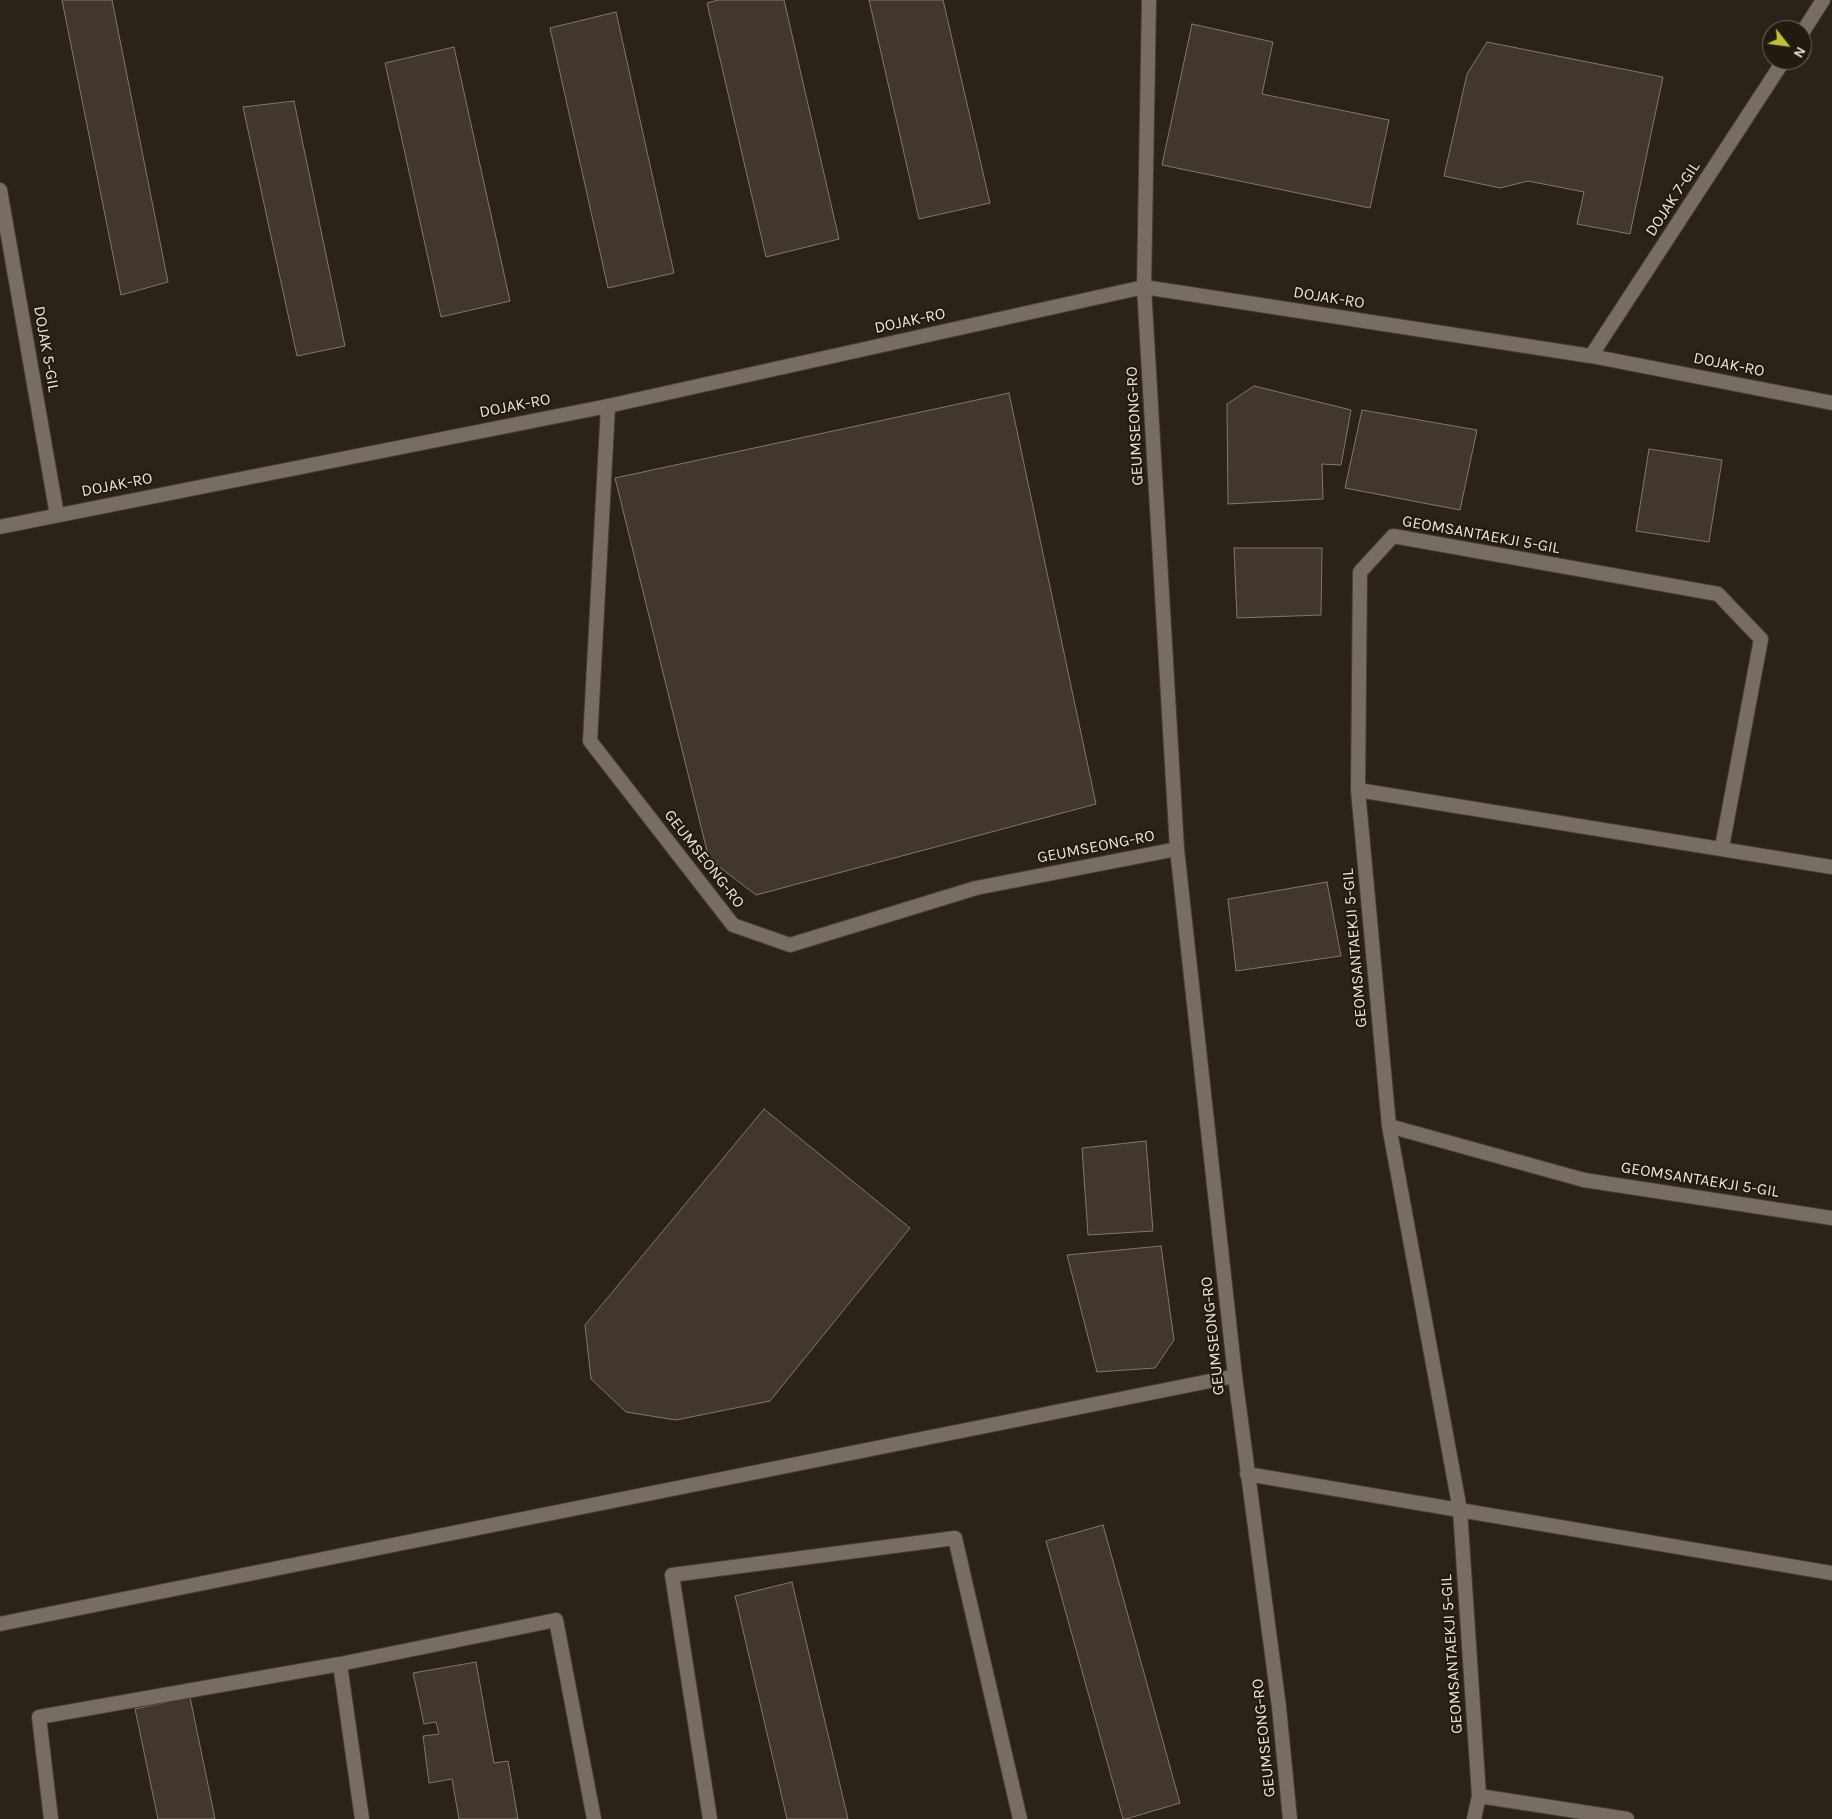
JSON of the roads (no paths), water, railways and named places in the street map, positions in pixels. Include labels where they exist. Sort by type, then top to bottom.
[{"type":"street","name":"GEUMSEONG-RO","points":[[1149,0],[1144,288],[1177,849],[1235,1376],[1279,1707],[1290,1819]]},
{"type":"street","points":[[1810,20],[1823,0]]},
{"type":"street","name":"DOJAK 7-GIL","points":[[1591,356],[1777,70]]},
{"type":"street","name":"DOJAK 5-GIL","points":[[0,190],[57,515]]},
{"type":"street","name":"DOJAK-RO","points":[[0,527],[608,406],[1144,288],[1591,356],[1832,403]]},
{"type":"street","name":"GEUMSEONG-RO","points":[[608,406],[590,742],[733,925],[790,945],[976,888],[1177,849]]},
{"type":"street","name":"GEOMSANTAEKJI 5-GIL","points":[[1474,1819],[1479,1796],[1460,1510],[1389,1126],[1358,790],[1360,572],[1393,536],[1718,594],[1761,639],[1722,848]]},
{"type":"street","points":[[1358,790],[1832,867]]},
{"type":"street","name":"GEOMSANTAEKJI 5-GIL","points":[[1389,1126],[1584,1180],[1832,1218]]},
{"type":"street","points":[[0,1624],[1235,1376]]},
{"type":"street","points":[[1247,1474],[1832,1573]]},
{"type":"street","points":[[710,1819],[672,1575],[955,1538],[1020,1819]]},
{"type":"street","points":[[51,1819],[40,1717],[340,1664],[556,1620],[594,1819]]},
{"type":"street","points":[[340,1664],[362,1819]]},
{"type":"street","points":[[1479,1796],[1627,1819]]}]
